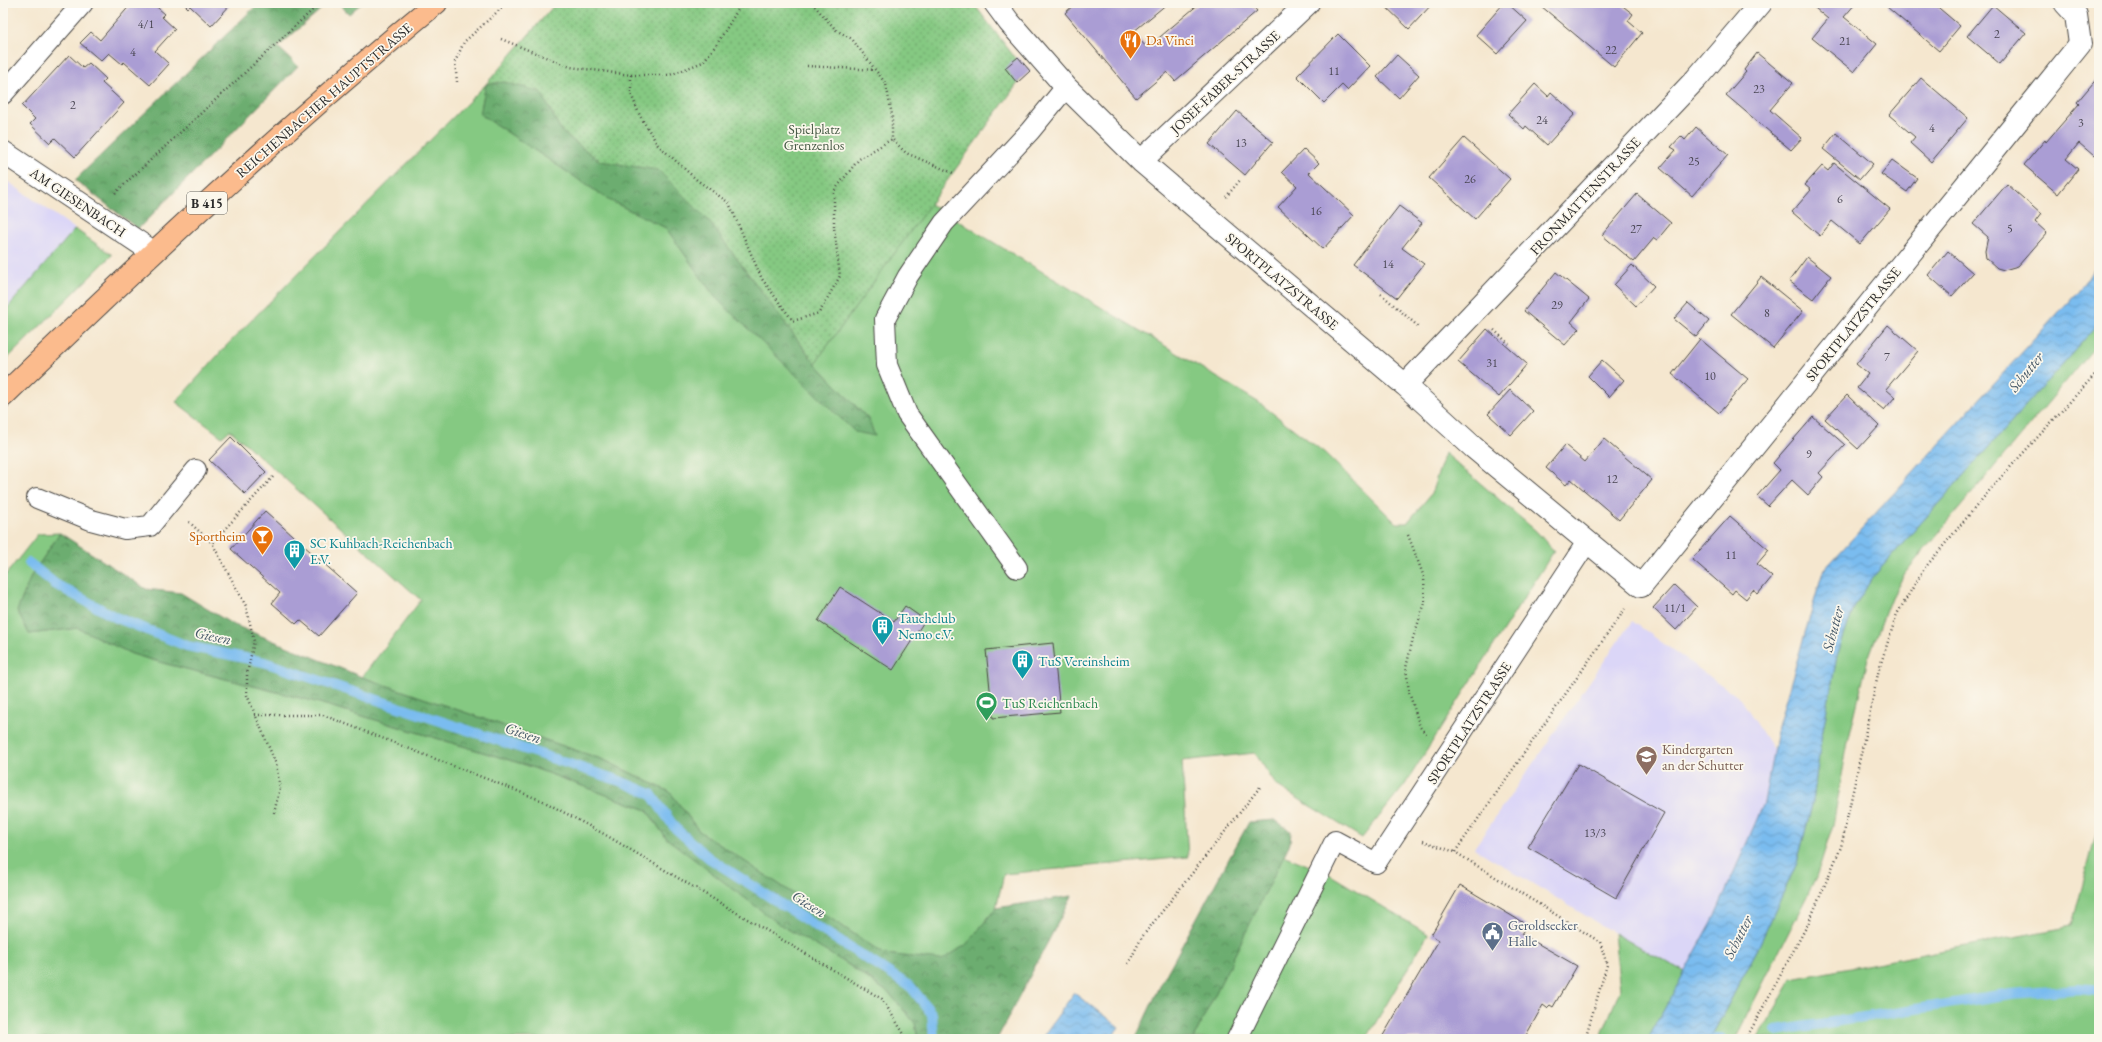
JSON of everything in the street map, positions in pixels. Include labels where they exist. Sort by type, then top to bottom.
[{"type":"main road","name":"REICHENBACHER HAUPTSTRASSE","points":[[3,396],[153,252],[352,73],[436,3]]},
{"type":"street","name":"SPORTPLATZSTRASSE","points":[[995,3],[1009,22],[1066,87],[1141,162],[1405,385],[1473,447],[1641,586],[2080,44],[2076,15],[2065,3]]},
{"type":"street","name":"JOSEF-FABER-STRASSE","points":[[1141,162],[1308,3]]},
{"type":"street","name":"FRONMATTENSTRASSE","points":[[1405,385],[1696,79],[1761,3]]},
{"type":"street","name":"AM GIESENBACH","points":[[3,152],[153,252]]},
{"type":"lane","points":[[3,94],[83,3]]},
{"type":"lane","points":[[1017,568],[908,414],[887,365],[886,319],[908,276],[944,223],[1030,131],[1066,87]]},
{"type":"lane","points":[[37,498],[90,520],[125,528],[150,526],[196,470]]},
{"type":"lane","name":"SPORTPLATZSTRASSE","points":[[1237,1039],[1336,841],[1376,863],[1398,832],[1587,542]]},
{"type":"path","points":[[94,212],[320,3]]},
{"type":"path","points":[[457,82],[455,62],[464,42],[507,3]]},
{"type":"path","points":[[501,39],[570,67],[631,75],[670,75],[703,62],[742,3]]},
{"type":"path","points":[[812,3],[836,30],[852,39],[886,84],[892,115],[892,139],[906,153],[981,184]]},
{"type":"path","points":[[807,66],[876,70]]},
{"type":"path","points":[[631,75],[631,94],[640,116],[658,145],[697,180],[729,203],[762,279],[793,321],[819,313],[840,276],[834,227],[834,191],[859,159],[892,139]]},
{"type":"path","points":[[1382,294],[1441,347]]},
{"type":"path","points":[[1497,333],[1509,344]]},
{"type":"path","points":[[1746,1039],[1809,922],[1841,847],[1879,669],[1897,614],[1924,569],[1994,485],[2099,370]]},
{"type":"path","points":[[212,543],[273,477]]},
{"type":"path","points":[[169,504],[212,543],[246,606],[254,641],[247,674],[247,695],[276,764],[280,788],[274,813]]},
{"type":"path","points":[[1408,535],[1424,577],[1425,603],[1413,638],[1406,668],[1408,692],[1420,727],[1447,757]]},
{"type":"path","points":[[1455,852],[1641,586]]},
{"type":"path","points":[[256,715],[323,715],[543,801],[604,834],[882,999],[904,1034],[904,1039]]},
{"type":"path","points":[[1128,964],[1142,937],[1260,787]]},
{"type":"path","points":[[1398,832],[1455,852],[1600,942],[1607,965],[1585,1039]]},
{"type":"shaded area","points":[[3,178],[112,255],[3,363]]},
{"type":"shaded area","name":"Kindergarten an der Schutter","points":[[1632,621],[1741,699],[1774,751],[1765,803],[1714,918],[1685,972],[1614,933],[1474,848]]},
{"type":"green space","points":[[259,3],[328,3],[278,47],[298,66],[138,229],[75,180]]},
{"type":"green space","points":[[338,3],[362,3],[349,14]]},
{"type":"green space","name":"Spielplatz Grenzenlos","points":[[556,3],[973,3],[1026,72],[815,363],[708,220],[658,170],[600,161],[562,132],[541,92],[504,82],[486,84]]},
{"type":"green space","points":[[504,82],[541,92],[562,132],[600,161],[658,170],[708,220],[815,363],[869,420],[875,436],[855,432],[715,297],[666,228],[611,201],[480,114],[486,84]]},
{"type":"green space","points":[[486,84],[480,114],[611,201],[666,228],[715,297],[869,420],[815,363],[930,204],[1258,402],[1325,453],[1396,523],[1407,523],[1431,494],[1445,453],[1536,531],[1554,551],[1404,786],[1362,838],[1276,785],[1255,753],[1182,761],[1188,857],[1004,874],[996,908],[967,944],[942,961],[884,954],[699,831],[670,792],[604,760],[362,677],[421,600],[230,430],[222,437],[176,402],[226,346]]},
{"type":"green space","points":[[75,229],[112,255],[3,363],[3,313]]},
{"type":"green space","points":[[2099,323],[2099,342],[1905,573],[1888,605],[1868,659],[1848,742],[1833,825],[1816,878],[1735,1039],[1710,1039],[1757,950],[1797,863],[1813,801],[1821,740],[1837,656],[1853,610],[1872,578]]},
{"type":"green space","points":[[60,533],[31,576],[29,634],[78,628],[132,654],[316,702],[526,765],[647,810],[666,838],[890,994],[915,1023],[918,1039],[3,1039],[3,578],[38,534]]},
{"type":"green space","points":[[60,533],[146,589],[181,593],[232,624],[362,677],[604,760],[670,792],[699,831],[884,954],[942,960],[967,944],[996,908],[1072,896],[997,1039],[918,1039],[915,1023],[890,994],[849,965],[779,924],[666,838],[647,810],[526,765],[316,702],[132,654],[78,628],[29,634],[17,611],[31,576]]},
{"type":"green space","points":[[1275,820],[1291,831],[1290,843],[1193,1039],[1135,1039],[1162,982],[1249,822]]},
{"type":"green space","points":[[2099,822],[2099,1039],[1758,1039],[1792,979],[2072,926]]},
{"type":"green space","points":[[1283,855],[1329,874],[1428,934],[1366,1039],[1193,1039]]},
{"type":"green space","points":[[1614,933],[1685,972],[1648,1039],[1600,1039],[1620,990]]},
{"type":"water","name":"Schutter","points":[[2099,262],[2099,323],[1872,578],[1853,610],[1837,656],[1821,740],[1813,801],[1797,863],[1757,950],[1710,1039],[1648,1039],[1714,918],[1764,803],[1777,730],[1823,571],[2078,291]]},
{"type":"water","points":[[1074,993],[1119,1027],[1110,1039],[1041,1039]]},
{"type":"building","points":[[132,3],[147,3],[149,5],[152,3],[165,14],[162,17],[175,29],[155,51],[169,64],[150,85],[124,62],[122,64],[109,53],[101,61],[80,43],[91,32],[100,40]]},
{"type":"building","points":[[183,3],[232,3],[211,26],[190,6],[188,8]]},
{"type":"building","points":[[1076,3],[1168,3],[1133,32],[1147,48],[1200,3],[1250,3],[1257,11],[1175,81],[1167,72],[1136,98],[1065,13]]},
{"type":"building","points":[[1382,3],[1433,3],[1409,29]]},
{"type":"building","points":[[1504,3],[1507,3],[1527,21],[1497,54],[1476,35]]},
{"type":"building","points":[[1543,3],[1619,3],[1633,14],[1628,21],[1642,33],[1614,67],[1541,6]]},
{"type":"building","points":[[1809,3],[1856,3],[1844,17],[1877,44],[1854,72],[1812,38],[1828,19]]},
{"type":"building","points":[[1890,3],[1933,3],[1960,26],[1939,51],[1887,7]]},
{"type":"building","points":[[2091,3],[2099,3],[2099,10]]},
{"type":"building","points":[[1993,5],[2026,33],[2000,64],[1967,36]]},
{"type":"building","points":[[1338,34],[1370,66],[1347,90],[1342,85],[1324,103],[1297,76]]},
{"type":"building","points":[[1757,53],[1793,83],[1770,110],[1802,138],[1791,150],[1726,95],[1746,72],[1744,70]]},
{"type":"building","points":[[69,55],[83,68],[89,63],[106,79],[102,83],[124,103],[75,157],[55,138],[50,143],[30,124],[35,119],[22,106]]},
{"type":"building","points":[[1397,55],[1419,75],[1399,98],[1377,77]]},
{"type":"building","points":[[1018,57],[1030,71],[1017,83],[1005,68]]},
{"type":"building","points":[[2099,76],[2099,151],[2094,156],[2079,143],[2066,159],[2078,169],[2058,194],[2024,165],[2079,104],[2077,102]]},
{"type":"building","points":[[1921,78],[1968,118],[1931,162],[1910,143],[1915,137],[1889,115]]},
{"type":"building","points":[[1535,84],[1548,96],[1551,92],[1575,114],[1547,145],[1526,126],[1524,129],[1508,114]]},
{"type":"building","points":[[1237,111],[1273,142],[1245,175],[1209,144]]},
{"type":"building","points":[[1696,127],[1728,155],[1692,196],[1660,168],[1676,150],[1671,147],[1681,136],[1685,140]]},
{"type":"building","points":[[1836,133],[1873,164],[1860,179],[1823,149]]},
{"type":"building","points":[[1464,138],[1510,179],[1475,219],[1429,178]]},
{"type":"building","points":[[1304,149],[1319,163],[1309,173],[1354,215],[1323,249],[1278,207],[1297,186],[1282,172]]},
{"type":"building","points":[[1892,160],[1917,178],[1907,192],[1881,174]]},
{"type":"building","points":[[1834,163],[1890,209],[1860,244],[1832,221],[1820,236],[1792,212],[1811,190],[1805,185],[1822,166],[1828,171]]},
{"type":"building","points":[[2007,184],[2041,214],[2035,222],[2047,233],[2018,266],[2004,270],[1997,268],[1986,258],[1985,251],[1988,237],[1973,224]]},
{"type":"building","points":[[1637,194],[1671,223],[1657,240],[1654,238],[1634,262],[1602,235]]},
{"type":"building","points":[[1399,206],[1422,223],[1402,248],[1424,264],[1397,298],[1353,265]]},
{"type":"building","points":[[1948,251],[1973,273],[1952,296],[1928,275]]},
{"type":"building","points":[[1807,257],[1831,276],[1813,299],[1789,281]]},
{"type":"building","points":[[1632,265],[1654,286],[1636,306],[1614,285]]},
{"type":"building","points":[[1556,272],[1589,299],[1571,322],[1579,329],[1565,345],[1524,311]]},
{"type":"building","points":[[1761,277],[1803,311],[1773,348],[1731,314]]},
{"type":"building","points":[[1688,303],[1709,321],[1696,337],[1674,319]]},
{"type":"building","points":[[1888,325],[1918,351],[1886,389],[1895,397],[1884,410],[1857,388],[1868,374],[1856,364]]},
{"type":"building","points":[[1487,329],[1527,364],[1499,397],[1458,362]]},
{"type":"building","points":[[1700,339],[1748,379],[1719,413],[1672,374]]},
{"type":"building","points":[[1602,360],[1624,380],[1609,397],[1588,376]]},
{"type":"building","points":[[1510,390],[1533,411],[1511,435],[1488,414]]},
{"type":"building","points":[[1847,395],[1879,426],[1858,449],[1825,419]]},
{"type":"building","points":[[1813,417],[1845,445],[1819,473],[1823,477],[1808,495],[1792,480],[1768,506],[1757,496],[1780,470],[1773,463]]},
{"type":"building","points":[[231,437],[266,472],[245,494],[209,460]]},
{"type":"building","points":[[1604,439],[1652,480],[1619,520],[1571,479],[1566,485],[1546,468],[1565,445],[1585,462]]},
{"type":"building","name":"SC Kuhbach-Reichenbach E.V.","points":[[265,511],[357,593],[319,636],[300,620],[296,624],[272,603],[280,593],[231,549]]},
{"type":"building","points":[[1730,516],[1769,550],[1757,564],[1772,577],[1758,594],[1753,590],[1746,599],[1735,590],[1732,594],[1692,559]]},
{"type":"building","points":[[1674,585],[1697,607],[1676,630],[1653,608]]},
{"type":"building","name":"Tauchclub Nemo e.V.","points":[[840,587],[894,622],[905,606],[925,620],[893,670],[818,621]]},
{"type":"building","name":"TuS Vereinsheim","points":[[1053,643],[1060,712],[993,718],[986,650]]},
{"type":"building","name":"Kindergarten an der Schutter","points":[[1578,764],[1664,813],[1616,898],[1528,847]]},
{"type":"building","name":"Geroldsecker Halle","points":[[1460,885],[1527,925],[1521,934],[1577,966],[1553,1007],[1550,1005],[1547,1008],[1543,1005],[1525,1037],[1528,1039],[1381,1039],[1439,940],[1431,935]]},
{"type":"waterway","name":"Giesen","points":[[29,563],[55,584],[115,617],[187,646],[264,662],[620,781],[651,794],[675,828],[709,858],[911,987],[932,1014],[934,1039]]},
{"type":"waterway","points":[[1776,1031],[2011,994],[2079,989],[2099,991]]},
{"type":"waterway","points":[[1715,1039],[1722,1038]]},
{"type":"place","name":"Da Vinci","points":[[1131,60]]},
{"type":"place","name":"Sportheim","points":[[262,556]]},
{"type":"place","name":"SC Kuhbach-Reichenbach E.V.","points":[[294,570]]},
{"type":"place","name":"Tauchclub Nemo e.V.","points":[[882,646]]},
{"type":"place","name":"TuS Vereinsheim","points":[[1023,680]]},
{"type":"place","name":"TuS Reichenbach","points":[[986,722]]},
{"type":"place","name":"Kindergarten an der Schutter","points":[[1646,776]]},
{"type":"place","name":"Geroldsecker Halle","points":[[1493,952]]}]
